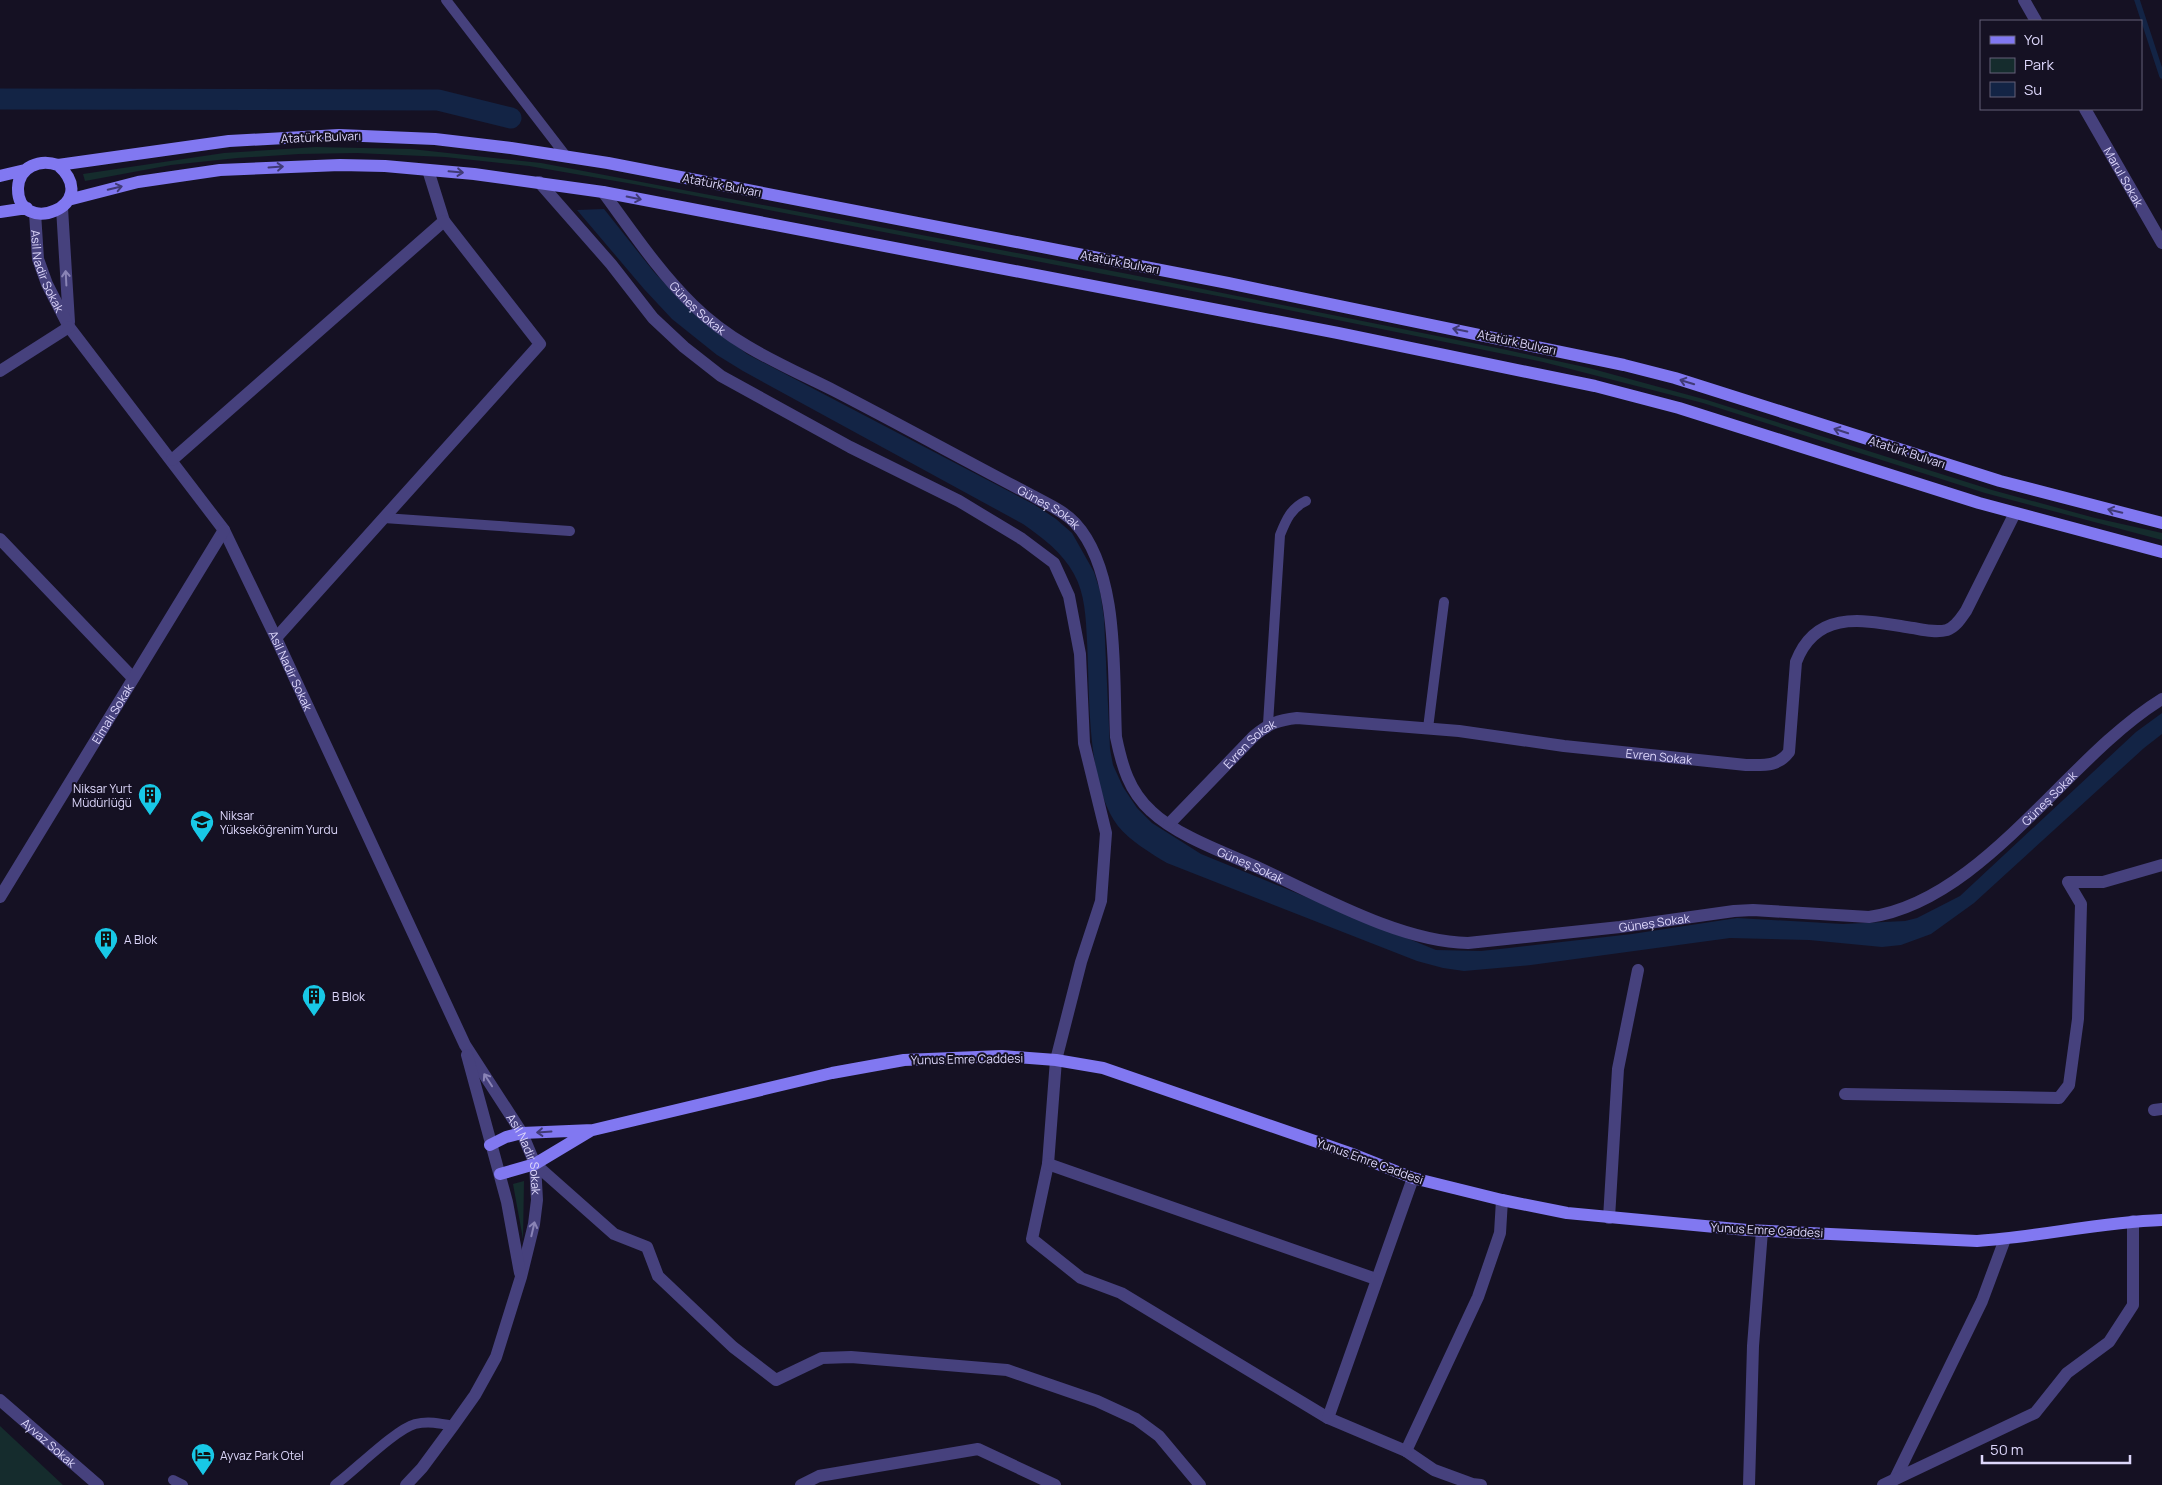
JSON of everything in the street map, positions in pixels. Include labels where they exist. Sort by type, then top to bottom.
[{"type":"main road","name":"Atatürk Bulvarı","points":[[0,176],[26,170],[41,162],[58,165],[228,141],[339,136],[435,139],[566,156],[1228,282],[1624,365],[1675,378],[2000,481],[2162,523]]},
{"type":"main road","points":[[58,165],[70,180],[71,190],[65,204]]},
{"type":"main road","points":[[0,212],[31,210],[45,214],[54,213],[65,204],[138,182],[220,170],[340,165],[428,170],[539,182],[603,192],[1338,333],[1596,386],[1679,408],[2014,513],[2162,552]]},
{"type":"main road","points":[[26,170],[20,179],[18,189],[21,199],[31,210]]},
{"type":"main road","name":"Yunus Emre Caddesi","points":[[490,1145],[506,1137],[522,1133],[592,1130],[832,1073],[904,1060],[1002,1056],[1056,1060],[1103,1068],[1355,1155],[1413,1178],[1502,1200],[1567,1213],[1762,1230],[1937,1240],[2005,1239],[2133,1221],[2162,1220]]},
{"type":"main road","name":"Yunus Emre Caddesi","points":[[500,1174],[535,1164],[592,1130]]},
{"type":"street","points":[[2024,0],[2035,20]]},
{"type":"street","name":"Marul Sokak","points":[[2086,110],[2162,243]]},
{"type":"street","points":[[276,638],[540,344],[444,220],[428,170]]},
{"type":"street","points":[[539,182],[611,264],[653,318],[684,347],[721,376],[850,448],[959,501],[1022,539],[1054,563],[1069,596],[1071,606],[1080,654],[1084,743],[1106,833],[1101,901],[1081,962],[1056,1060],[1048,1164],[1032,1239],[1081,1278],[1121,1293],[1328,1418],[1406,1451],[1434,1470],[1472,1484],[1481,1485]]},
{"type":"street","name":"Güneş Sokak","points":[[603,192],[666,275],[693,305],[739,342],[772,361],[834,391],[1039,499],[1075,523],[1100,568],[1108,597],[1116,737],[1125,774],[1142,802],[1153,813],[1200,842],[1363,915],[1448,943],[1490,942],[1620,927],[1734,910],[1869,917],[1888,914],[1930,895],[1971,868],[2000,844],[2124,725],[2162,699]]},
{"type":"street","name":"Asil Nadir Sokak","points":[[65,204],[69,327]]},
{"type":"street","name":"Asil Nadir Sokak","points":[[31,210],[38,259],[47,284],[69,327],[224,530],[465,1045],[522,1133],[535,1164],[537,1200],[534,1224],[521,1277],[496,1357],[475,1395],[422,1468],[406,1485]]},
{"type":"street","points":[[172,460],[444,220]]},
{"type":"street","points":[[0,370],[69,327]]},
{"type":"street","name":"Evren Sokak","points":[[1169,824],[1268,724],[1297,718],[1428,728],[1564,746],[1746,765],[1774,765],[1784,759],[1790,752],[1796,662],[1801,650],[1810,638],[1821,629],[1838,622],[1859,620],[1934,631],[1948,630],[1958,623],[1966,611],[2014,513]]},
{"type":"street","name":"Elmalı Sokak","points":[[0,897],[224,530]]},
{"type":"street","points":[[2,545],[133,678]]},
{"type":"street","points":[[1845,1094],[2059,1098],[2069,1085],[2078,1019],[2080,904],[2068,882],[2103,882],[2162,865]]},
{"type":"street","points":[[1609,1218],[1618,1069],[1638,970]]},
{"type":"street","name":"Asil Nadir Sokak","points":[[465,1045],[490,1145],[500,1174],[521,1277]]},
{"type":"street","points":[[535,1164],[614,1234],[647,1246],[658,1276],[733,1347],[776,1380],[822,1358],[851,1357],[1007,1370],[1097,1401],[1136,1419],[1160,1436],[1200,1485]]},
{"type":"street","points":[[1048,1164],[1376,1279]]},
{"type":"street","points":[[1328,1418],[1413,1178]]},
{"type":"street","points":[[1406,1451],[1478,1297],[1500,1233],[1502,1200]]},
{"type":"street","points":[[1883,1485],[2035,1413],[2067,1373],[2110,1342],[2133,1305],[2133,1221]]},
{"type":"street","points":[[1749,1485],[1753,1346],[1762,1230]]},
{"type":"street","points":[[1895,1479],[1982,1301],[2005,1239]]},
{"type":"street","name":"Ayvaz Sokak","points":[[0,1400],[98,1485]]},
{"type":"street","points":[[801,1485],[819,1476],[978,1449],[1055,1485]]},
{"type":"lane","points":[[446,0],[566,156]]},
{"type":"lane","points":[[1268,724],[1280,535],[1287,518],[1296,506],[1306,500]]},
{"type":"lane","points":[[384,518],[570,531]]},
{"type":"lane","points":[[1428,728],[1444,602]]},
{"type":"lane","points":[[336,1485],[400,1431],[413,1424],[431,1422],[453,1426]]},
{"type":"lane","points":[[173,1480],[183,1485]]},
{"type":"green space","points":[[316,147],[411,149],[541,163],[1128,274],[1507,350],[1589,368],[1707,400],[1992,490],[2095,518],[2162,533],[2162,540],[1985,493],[1703,403],[1543,362],[1249,302],[633,184],[529,166],[445,157],[357,153],[237,158],[171,165],[85,181],[83,174],[224,153]]},
{"type":"green space","points":[[524,1181],[523,1239],[513,1184]]},
{"type":"green space","points":[[0,1426],[63,1485],[0,1485]]},
{"type":"water","points":[[604,209],[654,272],[688,308],[747,354],[1035,505],[1056,519],[1072,533],[1094,572],[1100,591],[1104,618],[1110,749],[1113,765],[1123,787],[1137,808],[1152,823],[1201,854],[1436,950],[1481,951],[1632,934],[1737,918],[1843,924],[1905,921],[1917,918],[1960,896],[2136,732],[2162,713],[2162,734],[2144,748],[1974,903],[1931,934],[1901,945],[1882,947],[1809,940],[1730,938],[1531,965],[1464,971],[1417,961],[1167,863],[1128,836],[1118,826],[1108,808],[1100,787],[1092,737],[1084,606],[1078,581],[1064,559],[1045,540],[1023,524],[717,355],[672,319],[577,210]]},
{"type":"waterway","points":[[2137,0],[2162,76]]},
{"type":"waterway","points":[[0,99],[438,100],[511,118]]},
{"type":"place","name":"Niksar Yurt Müdürlüğü","points":[[150,816]]},
{"type":"place","name":"Niksar Yükseköğrenim Yurdu","points":[[202,843]]},
{"type":"place","name":"A Blok","points":[[106,960]]},
{"type":"place","name":"B Blok","points":[[314,1017]]},
{"type":"place","name":"Ayvaz Park Otel","points":[[203,1476]]}]
